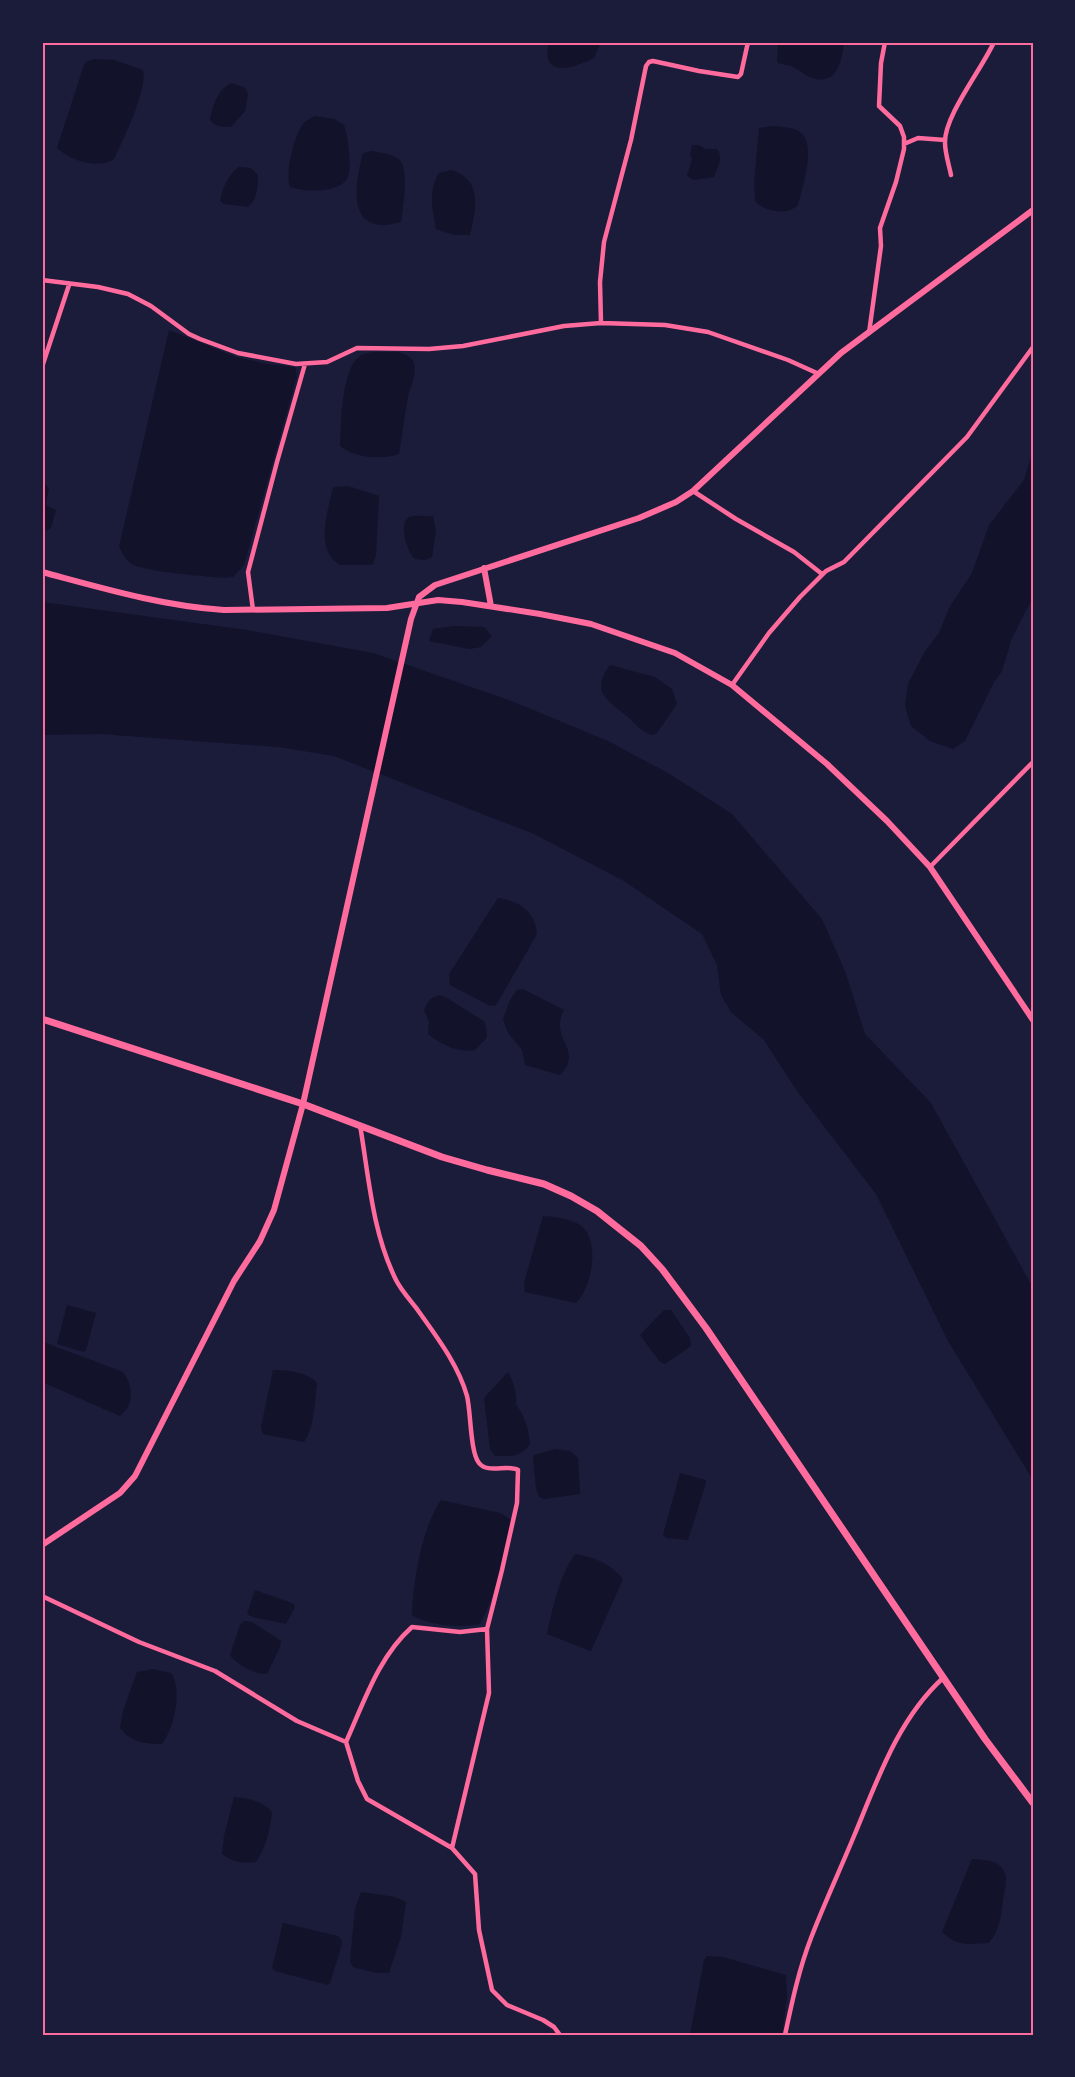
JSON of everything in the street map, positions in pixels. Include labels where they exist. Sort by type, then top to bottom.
[{"type":"main road","points":[[42,1019],[303,1104],[442,1157],[544,1184],[597,1211],[641,1246],[662,1269],[706,1328],[943,1678],[1033,1803]]},
{"type":"street","points":[[600,323],[600,282],[604,242],[631,140],[646,66],[653,61],[738,77],[741,74],[748,42]]},
{"type":"street","points":[[869,333],[880,246],[880,228],[899,173],[904,144],[900,126],[879,106],[881,63],[885,42]]},
{"type":"street","points":[[951,175],[945,140],[955,110],[994,42]]},
{"type":"street","points":[[904,144],[918,138],[945,140]]},
{"type":"street","points":[[42,1545],[120,1493],[135,1476],[234,1281],[268,1225],[279,1194],[303,1104],[415,604],[426,590],[435,585],[639,518],[676,502],[693,490],[841,353],[1033,210]]},
{"type":"street","points":[[42,280],[98,287],[128,294],[151,306],[189,334],[238,353],[305,364],[327,362],[357,348],[429,349],[463,346],[564,326],[600,323],[665,325],[708,332],[788,360],[819,374]]},
{"type":"street","points":[[42,367],[69,285]]},
{"type":"street","points":[[732,685],[769,633],[822,574],[844,562],[967,437],[1033,347]]},
{"type":"street","points":[[253,610],[248,572],[279,452],[305,364]]},
{"type":"street","points":[[693,490],[736,519],[794,552],[822,574]]},
{"type":"street","points":[[483,568],[491,606]]},
{"type":"street","points":[[42,572],[170,604],[224,610],[387,608],[438,600],[491,606],[591,624],[675,653],[732,685],[827,764],[930,867],[1033,1020]]},
{"type":"street","points":[[930,867],[1033,762]]},
{"type":"street","points":[[360,1125],[369,1197],[384,1252],[397,1282],[441,1344],[457,1372],[467,1397],[475,1452],[479,1463],[484,1467],[518,1470],[517,1503],[487,1629],[489,1692],[452,1848]]},
{"type":"street","points":[[42,1596],[139,1642],[215,1671],[297,1721],[346,1742]]},
{"type":"street","points":[[487,1629],[460,1632],[412,1627],[398,1639],[378,1671],[346,1742],[358,1781],[367,1799],[452,1848],[475,1874],[479,1930],[492,1990],[507,2005],[543,2020],[554,2027],[560,2035]]},
{"type":"street","points":[[785,2035],[800,1972],[811,1939],[874,1789],[918,1704],[943,1678]]},
{"type":"shaded area","points":[[549,42],[601,42],[594,58],[577,65],[558,68],[549,61],[547,54]]},
{"type":"shaded area","points":[[778,42],[844,42],[838,68],[830,77],[824,79],[813,78],[791,66],[777,62]]},
{"type":"shaded area","points":[[94,59],[114,60],[143,70],[144,78],[134,114],[114,159],[100,164],[77,160],[57,148],[84,65]]},
{"type":"shaded area","points":[[232,83],[245,88],[248,94],[245,111],[231,127],[222,127],[210,120],[219,93]]},
{"type":"shaded area","points":[[315,116],[334,119],[344,125],[349,151],[348,177],[344,183],[330,189],[312,191],[290,187],[289,172],[294,143],[302,126]]},
{"type":"shaded area","points":[[773,126],[797,130],[805,138],[807,146],[807,167],[798,205],[788,211],[770,210],[755,201],[754,183],[759,128]]},
{"type":"shaded area","points":[[692,145],[699,145],[705,149],[717,149],[720,160],[714,177],[694,180],[687,176],[692,159],[690,155]]},
{"type":"shaded area","points":[[372,151],[394,156],[403,165],[405,190],[401,222],[384,225],[371,223],[363,217],[359,208],[357,186],[363,153]]},
{"type":"shaded area","points":[[239,167],[251,168],[258,175],[255,197],[248,207],[224,204],[220,201],[226,182]]},
{"type":"shaded area","points":[[451,170],[461,174],[473,188],[475,205],[470,235],[454,235],[436,229],[432,207],[433,186],[439,173]]},
{"type":"shaded area","points":[[169,330],[236,357],[295,367],[297,376],[244,565],[233,577],[224,578],[148,569],[130,563],[119,547]]},
{"type":"shaded area","points":[[397,352],[406,355],[415,366],[399,454],[368,457],[346,450],[340,446],[342,412],[346,385],[354,363],[360,356],[368,353]]},
{"type":"shaded area","points":[[1033,450],[1033,597],[1012,638],[1002,671],[994,682],[965,741],[953,749],[930,741],[911,726],[905,706],[908,684],[925,651],[939,633],[950,606],[972,573],[989,525],[1024,480]]},
{"type":"shaded area","points":[[42,482],[49,488],[47,506],[56,510],[51,528],[42,532]]},
{"type":"shaded area","points":[[348,486],[379,496],[376,555],[373,564],[370,565],[339,565],[326,546],[326,521],[333,487]]},
{"type":"shaded area","points":[[413,516],[433,516],[436,531],[432,557],[425,560],[415,559],[405,539],[405,522]]},
{"type":"shaded area","points":[[42,602],[247,630],[373,653],[514,702],[608,741],[668,773],[732,814],[822,919],[845,971],[865,1034],[931,1103],[1033,1288],[1033,1480],[948,1341],[876,1194],[797,1091],[764,1040],[731,1012],[721,995],[717,965],[702,934],[624,881],[534,834],[334,756],[278,747],[101,734],[42,735]]},
{"type":"shaded area","points":[[454,626],[484,627],[492,636],[481,647],[469,649],[429,641],[433,629]]},
{"type":"shaded area","points":[[610,665],[655,677],[672,689],[677,704],[657,733],[652,735],[642,730],[604,696],[601,683]]},
{"type":"shaded area","points":[[498,898],[525,908],[533,919],[537,934],[498,1002],[490,1006],[450,985],[449,974]]},
{"type":"shaded area","points":[[523,989],[564,1010],[560,1020],[560,1029],[569,1058],[567,1066],[560,1075],[525,1065],[522,1050],[508,1033],[503,1019],[510,1000],[517,990]]},
{"type":"shaded area","points":[[439,995],[485,1022],[486,1038],[475,1050],[468,1051],[450,1047],[428,1034],[429,1022],[424,1010],[430,999]]},
{"type":"shaded area","points":[[543,1216],[562,1218],[576,1223],[587,1232],[592,1252],[592,1264],[582,1296],[576,1303],[525,1292],[524,1283]]},
{"type":"shaded area","points":[[67,1305],[96,1313],[84,1352],[57,1344]]},
{"type":"shaded area","points":[[664,1310],[671,1310],[690,1338],[691,1346],[665,1364],[660,1362],[640,1335]]},
{"type":"shaded area","points":[[43,1342],[123,1372],[129,1383],[131,1395],[125,1411],[120,1416],[42,1382]]},
{"type":"shaded area","points":[[273,1370],[303,1374],[317,1383],[312,1422],[304,1442],[263,1434],[261,1427]]},
{"type":"shaded area","points":[[508,1372],[515,1388],[516,1405],[526,1423],[530,1444],[519,1454],[495,1456],[490,1449],[484,1398]]},
{"type":"shaded area","points":[[556,1449],[570,1451],[578,1458],[580,1494],[544,1499],[539,1497],[536,1488],[533,1458],[534,1455]]},
{"type":"shaded area","points":[[680,1473],[706,1480],[688,1540],[667,1538],[663,1535]]},
{"type":"shaded area","points":[[441,1500],[500,1513],[511,1520],[495,1587],[480,1624],[445,1625],[428,1622],[412,1615],[420,1555],[429,1525]]},
{"type":"shaded area","points":[[575,1554],[602,1562],[623,1579],[591,1651],[547,1634],[561,1582]]},
{"type":"shaded area","points":[[255,1590],[294,1604],[295,1607],[286,1624],[247,1614]]},
{"type":"shaded area","points":[[244,1621],[252,1622],[281,1641],[267,1674],[247,1669],[230,1655],[240,1625]]},
{"type":"shaded area","points":[[153,1669],[171,1673],[176,1689],[176,1709],[170,1729],[162,1744],[139,1741],[124,1733],[120,1728],[123,1711],[137,1672]]},
{"type":"shaded area","points":[[234,1797],[254,1801],[264,1805],[272,1812],[267,1838],[256,1862],[238,1862],[222,1854]]},
{"type":"shaded area","points":[[972,1859],[996,1863],[1006,1876],[999,1922],[996,1933],[989,1943],[958,1942],[942,1932]]},
{"type":"shaded area","points":[[361,1892],[395,1897],[406,1902],[401,1937],[389,1973],[376,1973],[353,1967],[350,1961],[355,1909]]},
{"type":"shaded area","points":[[283,1923],[338,1936],[342,1941],[328,1985],[275,1971],[272,1968]]},
{"type":"shaded area","points":[[707,1956],[723,1957],[786,1975],[787,1998],[782,2035],[690,2035],[704,1960]]}]
